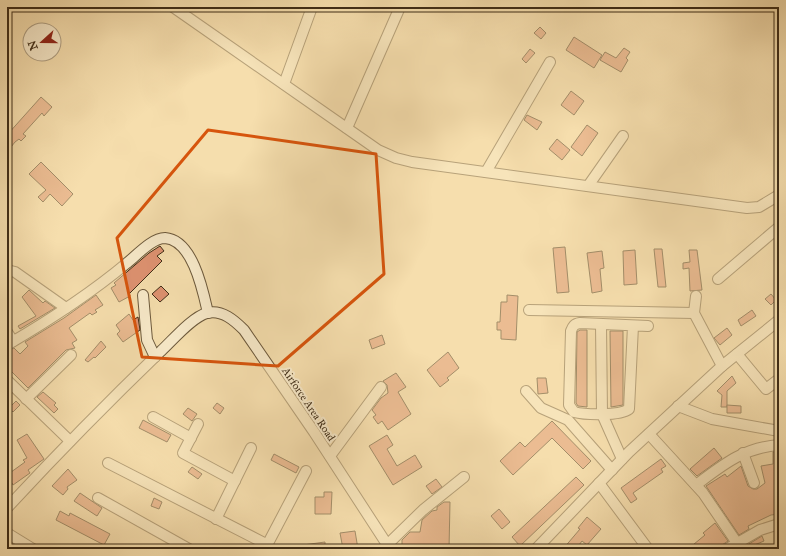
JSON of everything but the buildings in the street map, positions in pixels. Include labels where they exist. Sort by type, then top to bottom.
[{"type":"street","points":[[173,7],[378,150],[396,158],[747,208],[759,207],[779,195]]},
{"type":"street","points":[[284,84],[312,7]]},
{"type":"street","points":[[347,128],[400,7]]},
{"type":"street","points":[[486,172],[550,62]]},
{"type":"street","points":[[588,186],[624,136]]},
{"type":"street","points":[[718,279],[779,228]]},
{"type":"street","points":[[7,332],[10,343],[66,308],[112,275],[155,241],[164,238],[173,241],[187,253],[201,283],[208,313],[200,316],[187,326],[116,394],[7,508]]},
{"type":"street","points":[[7,270],[15,272],[66,308]]},
{"type":"street","points":[[143,295],[147,340],[155,357]]},
{"type":"street","points":[[696,296],[694,313],[722,366]]},
{"type":"street","points":[[529,310],[694,313]]},
{"type":"street","name":"Airforce Area Road","points":[[208,313],[227,316],[244,330],[330,456],[389,547]]},
{"type":"street","points":[[536,549],[648,434],[722,366],[779,320]]},
{"type":"street","points":[[632,326],[629,409],[622,412],[602,414],[578,413],[571,410],[569,405],[572,326],[580,323],[648,326]]},
{"type":"street","points":[[601,325],[602,414],[622,459]]},
{"type":"street","points":[[737,354],[766,389],[779,379]]},
{"type":"street","points":[[26,399],[71,355]]},
{"type":"street","points":[[7,380],[70,441]]},
{"type":"street","points":[[330,456],[381,387]]},
{"type":"street","points":[[526,391],[542,408],[568,420],[612,470]]},
{"type":"street","points":[[678,406],[712,419],[779,431]]},
{"type":"street","points":[[152,417],[191,438]]},
{"type":"street","points":[[198,424],[183,453],[235,481]]},
{"type":"street","points":[[648,434],[703,493],[736,543]]},
{"type":"street","points":[[696,485],[724,464],[743,453],[753,449],[779,445]]},
{"type":"street","points":[[216,519],[251,448]]},
{"type":"street","points":[[743,453],[754,483]]},
{"type":"street","points":[[108,463],[267,547],[306,471]]},
{"type":"street","points":[[389,547],[423,510],[464,477]]},
{"type":"street","points":[[599,483],[648,549]]},
{"type":"street","points":[[98,498],[189,549]]},
{"type":"street","points":[[727,549],[760,530],[779,524]]},
{"type":"street","points":[[7,533],[33,549]]},
{"type":"highlighted area","points":[[208,130],[376,154],[384,274],[278,366],[142,357],[117,238]]}]
